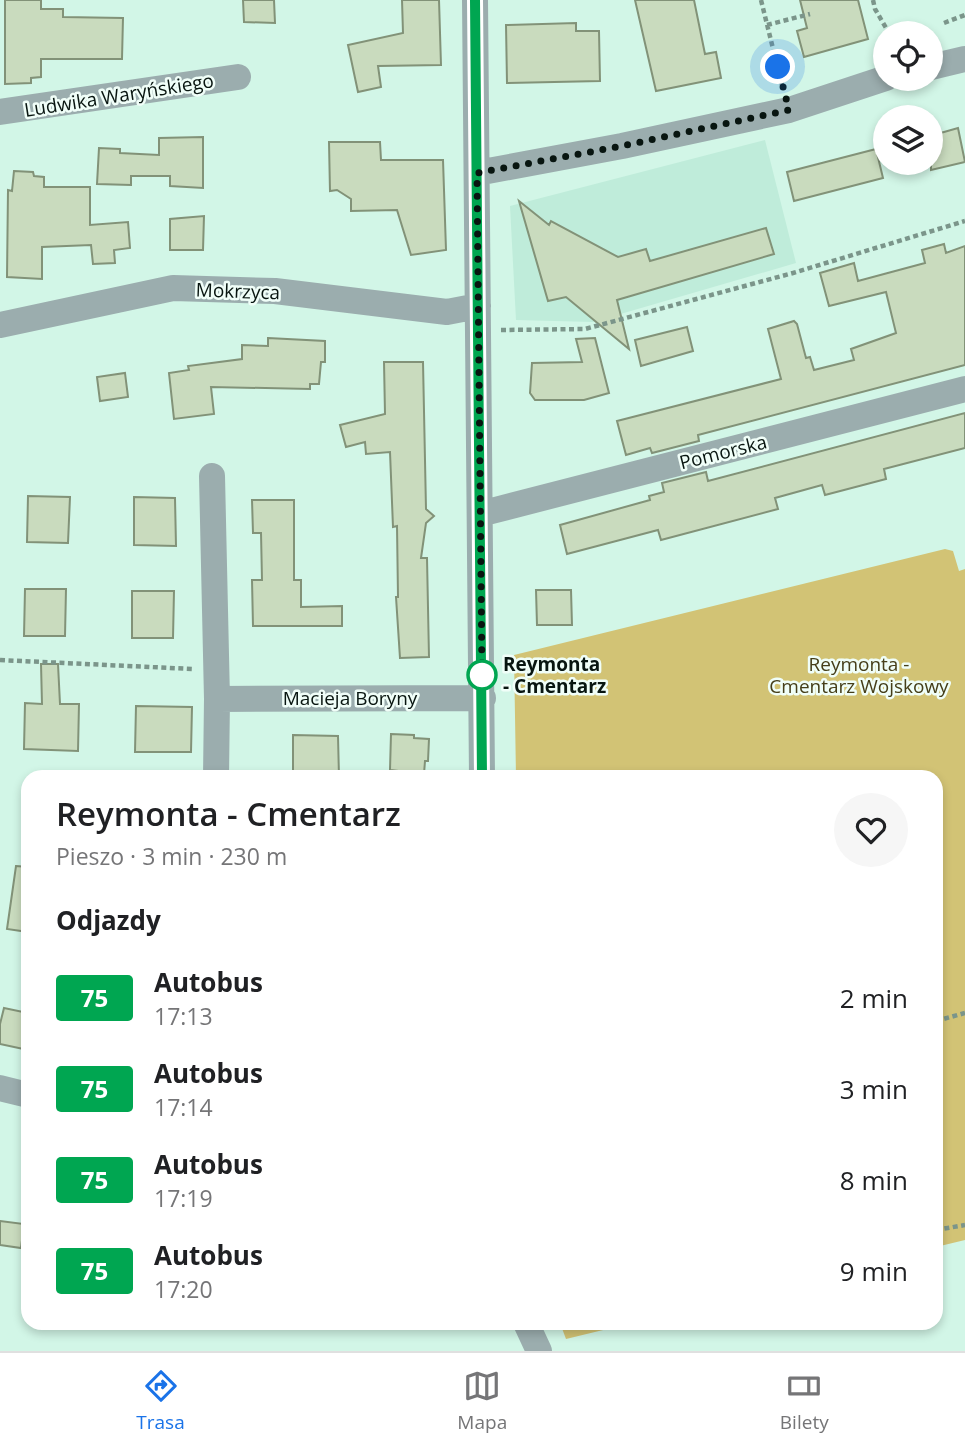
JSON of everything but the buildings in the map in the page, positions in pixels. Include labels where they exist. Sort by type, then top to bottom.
[{"type":"street","points":[[475,0],[482,770]]},
{"type":"street","points":[[943,64],[965,59]]},
{"type":"street","name":"Ludwika Waryńskiego","points":[[0,113],[238,77]]},
{"type":"street","points":[[477,173],[622,146],[789,110],[873,82]]},
{"type":"street","name":"Mokrzyca","points":[[0,325],[173,288],[275,292],[479,318]]},
{"type":"street","name":"Pomorska","points":[[480,514],[965,389]]},
{"type":"street","points":[[212,476],[216,770]]},
{"type":"street","name":"Macieja Boryny","points":[[217,699],[483,698]]},
{"type":"street","points":[[0,1088],[21,1093]]},
{"type":"street","points":[[529,1330],[539,1351]]},
{"type":"path","points":[[761,0],[789,110]]},
{"type":"path","points":[[873,0],[882,21]]},
{"type":"path","points":[[766,25],[810,15]]},
{"type":"path","points":[[944,23],[965,15]]},
{"type":"path","points":[[479,318],[585,329],[793,273],[965,221]]},
{"type":"path","points":[[0,660],[215,670]]},
{"type":"path","points":[[943,1019],[965,1013]]},
{"type":"path","points":[[943,1229],[965,1225]]},
{"type":"shaded area","points":[[765,140],[796,263],[593,322],[516,320],[510,206]]},
{"type":"green space","name":"Reymonta - Cmentarz Wojskowy","points":[[945,549],[953,551],[959,571],[965,569],[965,1240],[943,1245],[943,770],[516,770],[514,655]]},
{"type":"green space","points":[[563,1330],[603,1330],[566,1339]]},
{"type":"bus line","name":"75","points":[[475,0],[482,770]]},
{"type":"place","name":"Reymonta - Cmentarz","points":[[482,675]]},
{"type":"route","points":[[482,675],[477,173],[622,146],[789,110],[778,67]]}]
